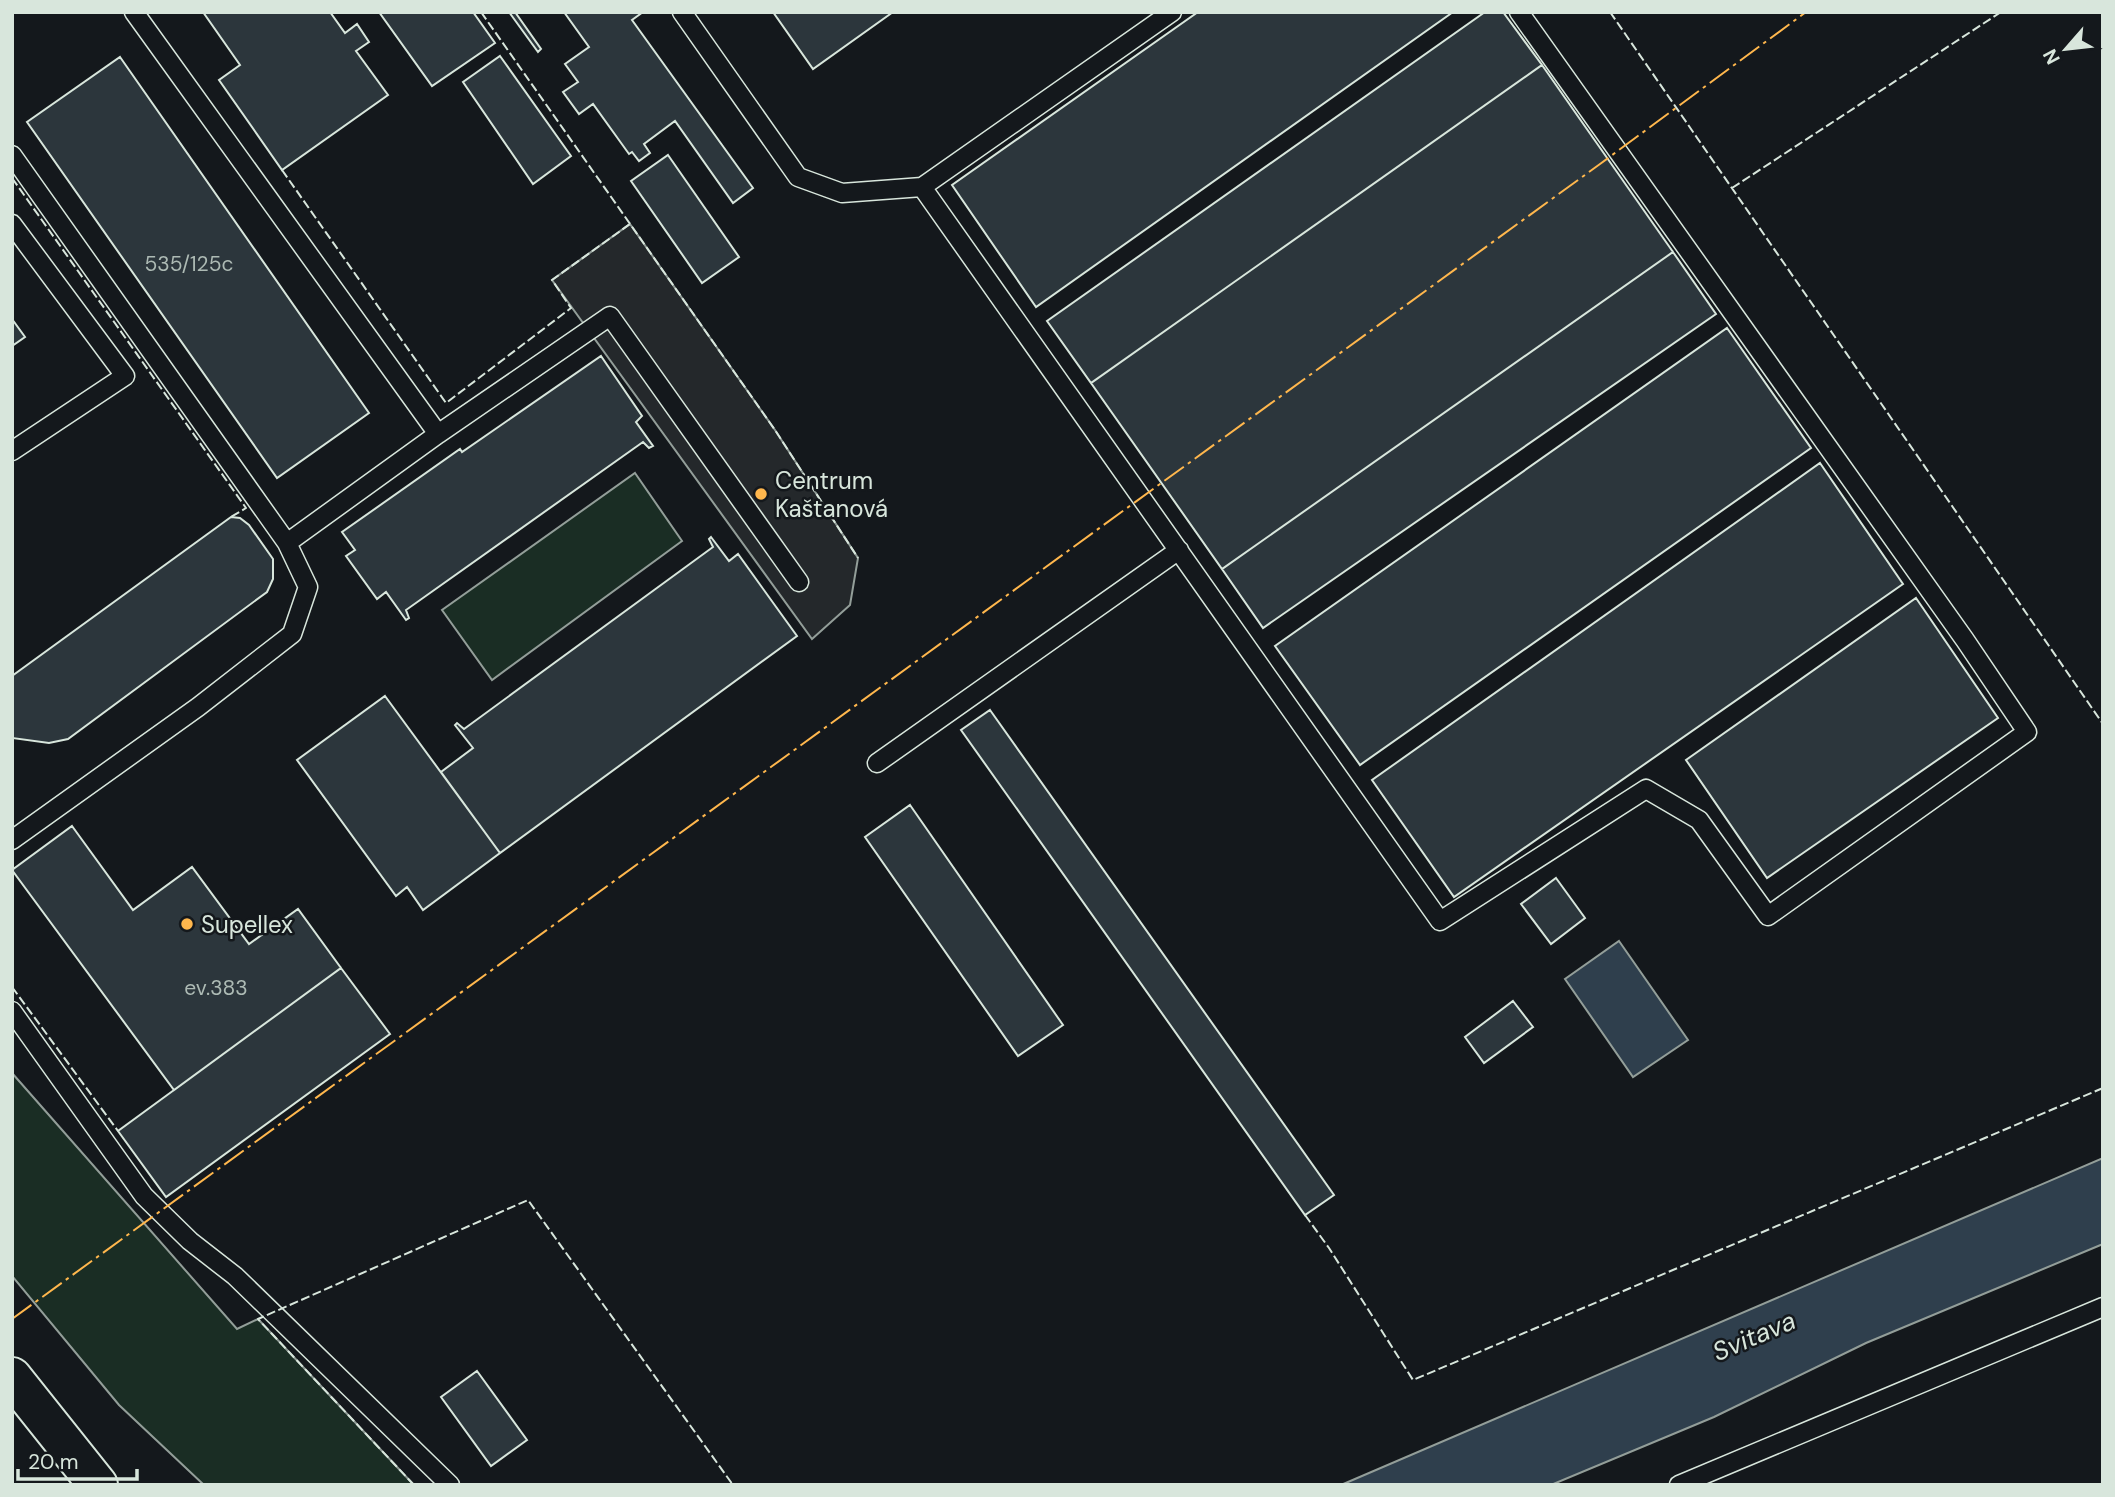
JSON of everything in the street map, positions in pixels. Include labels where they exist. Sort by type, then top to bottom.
[{"type":"highway","points":[[12,1377],[98,1485]]},
{"type":"lane","points":[[134,12],[438,434]]},
{"type":"lane","points":[[682,12],[798,177],[842,193],[922,187],[1172,12]]},
{"type":"lane","points":[[922,187],[1440,921],[1646,789],[1699,820],[1768,916],[2027,732],[1957,629],[1519,12]]},
{"type":"lane","points":[[12,155],[287,542],[308,587],[292,634],[198,707],[12,841]]},
{"type":"lane","points":[[12,224],[125,376],[12,452]]},
{"type":"lane","points":[[287,542],[610,316],[799,582]]},
{"type":"lane","points":[[877,763],[1179,550]]},
{"type":"lane","points":[[12,1011],[144,1196],[190,1241],[235,1276],[450,1485]]},
{"type":"lane","points":[[1679,1485],[2103,1307]]},
{"type":"green space","points":[[635,473],[682,541],[492,680],[442,610]]},
{"type":"green space","points":[[12,1073],[237,1329],[258,1319],[414,1485],[204,1485],[119,1405],[12,1276]]},
{"type":"shaded area","name":"Centrum Kaštanová","points":[[630,224],[775,430],[858,558],[850,605],[812,639],[552,280]]},
{"type":"water","points":[[1619,941],[1688,1040],[1633,1077],[1565,979]]},
{"type":"water","name":"Svitava","points":[[2103,1158],[2103,1244],[1866,1343],[1714,1417],[1551,1485],[1341,1485]]},
{"type":"building","points":[[203,12],[330,12],[345,33],[357,24],[369,42],[356,51],[388,95],[282,170],[219,80],[240,65]]},
{"type":"building","points":[[379,12],[473,12],[495,43],[432,86]]},
{"type":"building","points":[[509,12],[515,12],[541,49],[538,52]]},
{"type":"building","points":[[564,12],[643,12],[632,20],[753,188],[733,203],[675,121],[644,144],[650,153],[639,161],[632,152],[629,154],[593,104],[579,114],[563,92],[578,82],[565,64],[589,47]]},
{"type":"building","points":[[773,12],[893,12],[813,69]]},
{"type":"building","points":[[1198,12],[1453,12],[1036,307],[952,185]]},
{"type":"building","points":[[1485,12],[1503,12],[1542,65],[1091,383],[1047,321]]},
{"type":"building","points":[[500,56],[571,156],[533,184],[463,82]]},
{"type":"building","points":[[120,57],[369,413],[277,478],[27,122]]},
{"type":"building","points":[[1542,65],[1673,252],[1222,569],[1091,383]]},
{"type":"building","points":[[668,155],[739,257],[702,283],[631,181]]},
{"type":"building","points":[[1673,252],[1716,314],[1263,628],[1222,569]]},
{"type":"building","points":[[12,319],[25,337],[12,346]]},
{"type":"building","points":[[1727,328],[1811,448],[1360,765],[1275,646]]},
{"type":"building","points":[[601,356],[642,416],[636,422],[653,446],[649,448],[643,442],[406,610],[409,618],[406,620],[386,592],[377,599],[346,556],[355,550],[342,532],[460,449],[462,452]]},
{"type":"building","points":[[1820,463],[1903,584],[1454,897],[1372,780]]},
{"type":"building","points":[[231,517],[240,518],[249,525],[273,559],[273,579],[267,592],[68,739],[49,743],[12,738],[12,676]]},
{"type":"building","points":[[711,537],[729,561],[738,554],[797,636],[500,853],[441,772],[473,748],[455,725],[457,723],[464,729],[713,547],[709,539]]},
{"type":"building","points":[[1916,598],[1998,718],[1767,878],[1686,760]]},
{"type":"building","points":[[385,696],[500,853],[423,910],[407,887],[396,896],[297,760]]},
{"type":"building","points":[[990,710],[1334,1195],[1305,1215],[961,730]]},
{"type":"building","points":[[910,805],[1063,1025],[1018,1056],[865,837]]},
{"type":"building","points":[[72,826],[133,910],[192,867],[249,944],[298,909],[341,968],[174,1090],[12,870]]},
{"type":"building","points":[[1556,878],[1585,918],[1551,944],[1521,904]]},
{"type":"building","points":[[341,968],[390,1034],[166,1197],[118,1131]]},
{"type":"building","points":[[1513,1001],[1533,1027],[1484,1063],[1465,1037]]},
{"type":"building","points":[[477,1371],[527,1440],[491,1466],[441,1397]]},
{"type":"fence","points":[[481,12],[775,430],[858,558]]},
{"type":"fence","points":[[1610,12],[2103,724]]},
{"type":"fence","points":[[1732,188],[2001,12]]},
{"type":"fence","points":[[282,170],[446,403],[571,308],[552,280],[630,224]]},
{"type":"fence","points":[[12,178],[246,508],[231,517]]},
{"type":"fence","points":[[12,987],[118,1131]]},
{"type":"fence","points":[[1305,1215],[1413,1380],[2103,1088]]},
{"type":"fence","points":[[414,1485],[258,1319],[528,1200],[733,1485]]},
{"type":"power","points":[[12,1319],[1806,12]]},
{"type":"place","name":"Centrum Kaštanová","points":[[761,494]]},
{"type":"place","name":"Supellex","points":[[187,924]]}]
